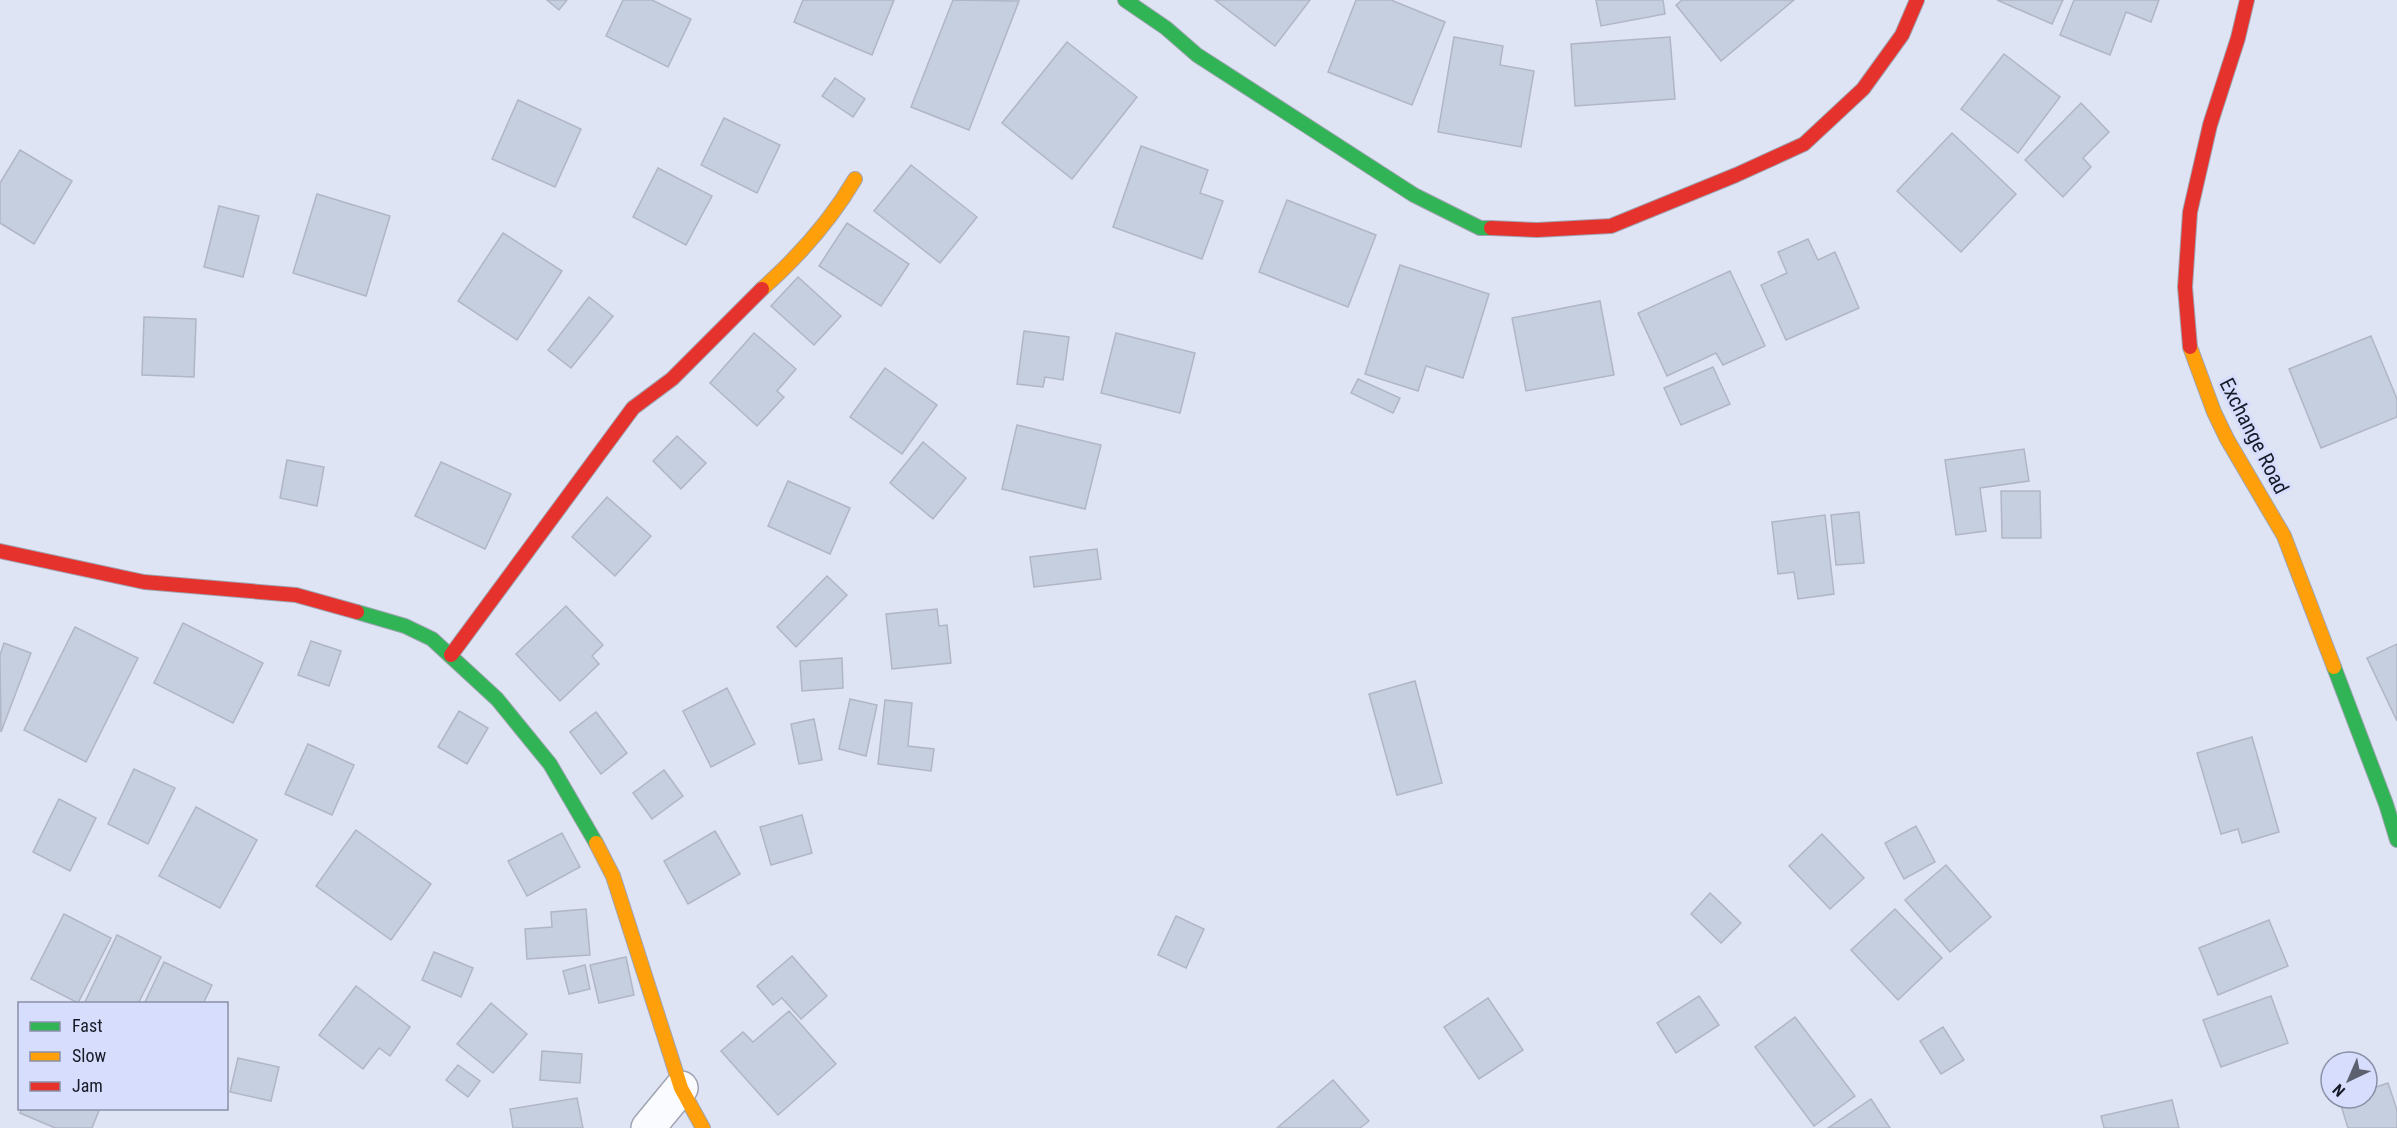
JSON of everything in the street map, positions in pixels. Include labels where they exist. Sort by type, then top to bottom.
[{"type":"street","points":[[1125,0],[1166,28],[1197,55],[1414,195],[1479,228],[1537,230],[1611,226],[1736,175],[1804,144],[1863,89],[1902,34],[1917,0]]},
{"type":"street","name":"Exchange Road","points":[[2247,0],[2238,38],[2210,125],[2190,212],[2185,287],[2190,349],[2227,439],[2284,536],[2386,804],[2397,840]]},
{"type":"street","points":[[451,655],[633,408],[672,380],[734,315],[779,274],[839,207],[855,179]]},
{"type":"street","points":[[0,551],[144,582],[296,594],[405,626],[432,639],[497,699],[527,734],[550,764],[584,819],[613,876],[681,1088],[703,1128]]},
{"type":"street","points":[[648,1128],[681,1088]]},
{"type":"building","points":[[547,0],[567,0],[559,10]]},
{"type":"building","points":[[623,0],[652,0],[691,19],[668,67],[606,36]]},
{"type":"building","points":[[803,0],[894,0],[872,55],[794,22]]},
{"type":"building","points":[[953,0],[1019,1],[969,130],[911,107]]},
{"type":"building","points":[[1215,0],[1310,0],[1275,46]]},
{"type":"building","points":[[1356,0],[1391,0],[1445,22],[1412,105],[1328,72]]},
{"type":"building","points":[[1596,0],[1663,0],[1665,14],[1601,26]]},
{"type":"building","points":[[1682,0],[1794,0],[1721,61],[1676,5]]},
{"type":"building","points":[[1997,0],[2063,0],[2052,24]]},
{"type":"building","points":[[2074,0],[2159,0],[2151,22],[2126,12],[2110,55],[2060,35]]},
{"type":"building","points":[[1454,37],[1503,46],[1500,65],[1534,71],[1521,147],[1438,132]]},
{"type":"building","points":[[1670,37],[1675,99],[1575,106],[1571,44]]},
{"type":"building","points":[[1067,42],[1137,97],[1072,179],[1002,123]]},
{"type":"building","points":[[2004,54],[2060,97],[2018,153],[1961,109]]},
{"type":"building","points":[[835,78],[865,99],[853,117],[822,96]]},
{"type":"building","points":[[518,100],[581,129],[555,187],[492,159]]},
{"type":"building","points":[[2081,103],[2109,132],[2083,158],[2091,167],[2063,197],[2025,160]]},
{"type":"building","points":[[724,118],[780,145],[757,193],[701,165]]},
{"type":"building","points":[[1952,133],[2016,194],[1961,252],[1897,191]]},
{"type":"building","points":[[1141,146],[1208,170],[1200,193],[1223,201],[1202,259],[1113,227]]},
{"type":"building","points":[[20,150],[72,181],[34,244],[0,223],[0,183]]},
{"type":"building","points":[[911,165],[977,217],[940,263],[874,211]]},
{"type":"building","points":[[658,168],[712,196],[686,245],[633,217]]},
{"type":"building","points":[[317,194],[390,216],[366,296],[293,273]]},
{"type":"building","points":[[1287,200],[1376,235],[1348,307],[1259,272]]},
{"type":"building","points":[[219,206],[259,216],[243,277],[204,267]]},
{"type":"building","points":[[847,223],[909,264],[881,306],[819,266]]},
{"type":"building","points":[[503,233],[562,271],[517,340],[458,301]]},
{"type":"building","points":[[1808,239],[1818,260],[1835,252],[1859,308],[1786,340],[1761,285],[1787,273],[1778,252]]},
{"type":"building","points":[[1400,265],[1489,294],[1463,378],[1426,366],[1418,391],[1365,374]]},
{"type":"building","points":[[1730,271],[1765,346],[1723,365],[1716,353],[1667,376],[1638,313]]},
{"type":"building","points":[[798,277],[841,316],[814,345],[771,306]]},
{"type":"building","points":[[589,297],[613,316],[571,368],[548,350]]},
{"type":"building","points":[[1600,301],[1614,375],[1526,391],[1512,318]]},
{"type":"building","points":[[144,317],[196,319],[194,377],[142,375]]},
{"type":"building","points":[[1024,331],[1069,337],[1063,380],[1045,377],[1043,387],[1017,384]]},
{"type":"building","points":[[754,333],[796,369],[777,391],[784,397],[757,426],[710,383]]},
{"type":"building","points":[[1116,333],[1195,353],[1180,413],[1101,393]]},
{"type":"building","points":[[2371,336],[2397,399],[2397,417],[2321,448],[2289,369]]},
{"type":"building","points":[[1713,367],[1730,404],[1681,425],[1664,388]]},
{"type":"building","points":[[885,368],[937,405],[902,454],[850,417]]},
{"type":"building","points":[[1358,379],[1400,398],[1393,413],[1351,393]]},
{"type":"building","points":[[1017,425],[1101,445],[1085,509],[1002,489]]},
{"type":"building","points":[[677,436],[706,463],[681,489],[653,461]]},
{"type":"building","points":[[923,442],[966,478],[933,519],[890,483]]},
{"type":"building","points":[[2024,449],[2029,481],[1980,488],[1986,531],[1956,535],[1945,460]]},
{"type":"building","points":[[287,460],[324,467],[317,506],[280,498]]},
{"type":"building","points":[[441,462],[511,494],[485,549],[415,516]]},
{"type":"building","points":[[788,481],[850,508],[830,554],[768,526]]},
{"type":"building","points":[[2001,491],[2040,491],[2041,538],[2002,538]]},
{"type":"building","points":[[607,497],[651,536],[615,576],[572,537]]},
{"type":"building","points":[[1859,512],[1864,563],[1836,565],[1831,515]]},
{"type":"building","points":[[1825,515],[1834,594],[1798,599],[1794,572],[1778,574],[1772,522]]},
{"type":"building","points":[[1097,549],[1101,579],[1034,587],[1030,557]]},
{"type":"building","points":[[827,576],[847,595],[796,647],[777,627]]},
{"type":"building","points":[[566,606],[603,645],[592,656],[599,664],[560,701],[516,654]]},
{"type":"building","points":[[937,609],[939,626],[947,625],[951,663],[892,669],[886,614]]},
{"type":"building","points":[[183,623],[263,663],[233,723],[154,683]]},
{"type":"building","points":[[75,627],[138,658],[86,762],[24,730]]},
{"type":"building","points":[[311,641],[341,651],[329,686],[298,675]]},
{"type":"building","points":[[4,643],[31,653],[1,732],[0,655]]},
{"type":"building","points":[[2397,644],[2397,721],[2367,658]]},
{"type":"building","points":[[842,658],[843,688],[802,691],[800,661]]},
{"type":"building","points":[[1415,681],[1442,783],[1397,795],[1369,694]]},
{"type":"building","points":[[727,688],[755,744],[711,767],[683,711]]},
{"type":"building","points":[[850,699],[877,705],[866,756],[839,749]]},
{"type":"building","points":[[885,700],[912,703],[908,746],[934,749],[931,771],[878,764]]},
{"type":"building","points":[[459,711],[488,728],[467,764],[438,747]]},
{"type":"building","points":[[596,712],[627,753],[601,774],[570,732]]},
{"type":"building","points":[[814,719],[822,760],[799,764],[791,724]]},
{"type":"building","points":[[2252,737],[2279,832],[2242,843],[2238,829],[2221,834],[2197,753]]},
{"type":"building","points":[[308,744],[354,765],[332,815],[285,794]]},
{"type":"building","points":[[134,769],[175,788],[148,844],[108,824]]},
{"type":"building","points":[[664,770],[683,796],[652,819],[633,793]]},
{"type":"building","points":[[59,799],[96,818],[70,871],[33,852]]},
{"type":"building","points":[[196,807],[257,840],[220,908],[159,876]]},
{"type":"building","points":[[802,815],[812,853],[771,865],[760,827]]},
{"type":"building","points":[[1916,826],[1935,862],[1904,879],[1885,843]]},
{"type":"building","points":[[356,830],[431,884],[391,940],[316,886]]},
{"type":"building","points":[[715,831],[740,874],[688,904],[664,861]]},
{"type":"building","points":[[562,833],[580,867],[527,896],[508,861]]},
{"type":"building","points":[[1822,834],[1864,878],[1830,909],[1789,866]]},
{"type":"building","points":[[1946,865],[1991,917],[1950,952],[1905,900]]},
{"type":"building","points":[[1710,893],[1741,923],[1721,943],[1691,914]]},
{"type":"building","points":[[586,909],[590,955],[527,959],[525,929],[552,927],[551,912]]},
{"type":"building","points":[[1895,909],[1942,958],[1898,1000],[1851,950]]},
{"type":"building","points":[[64,914],[111,938],[79,1002],[31,979]]},
{"type":"building","points":[[1176,916],[1204,929],[1186,968],[1158,955]]},
{"type":"building","points":[[2269,920],[2288,966],[2218,995],[2199,948]]},
{"type":"building","points":[[117,935],[161,957],[139,1002],[85,1002]]},
{"type":"building","points":[[434,952],[473,968],[461,997],[422,980]]},
{"type":"building","points":[[792,956],[827,996],[801,1019],[782,998],[773,1005],[757,986]]},
{"type":"building","points":[[626,957],[634,995],[599,1003],[590,965]]},
{"type":"building","points":[[164,962],[212,985],[204,1002],[145,1002]]},
{"type":"building","points":[[585,965],[590,989],[569,994],[563,971]]},
{"type":"building","points":[[356,986],[410,1027],[390,1056],[379,1048],[363,1069],[319,1035]]},
{"type":"building","points":[[1699,996],[1719,1025],[1676,1053],[1657,1023]]},
{"type":"building","points":[[2271,996],[2288,1043],[2221,1067],[2203,1020]]},
{"type":"building","points":[[1488,998],[1523,1050],[1479,1079],[1444,1027]]},
{"type":"building","points":[[491,1003],[527,1034],[493,1073],[457,1044]]},
{"type":"building","points":[[789,1011],[836,1064],[778,1115],[721,1051],[743,1032],[753,1042]]},
{"type":"building","points":[[1795,1017],[1855,1096],[1814,1126],[1755,1047]]},
{"type":"building","points":[[1943,1027],[1964,1060],[1941,1074],[1920,1041]]},
{"type":"building","points":[[542,1051],[582,1054],[580,1083],[540,1080]]},
{"type":"building","points":[[238,1058],[279,1067],[271,1101],[230,1092]]},
{"type":"building","points":[[458,1065],[480,1081],[468,1097],[446,1080]]},
{"type":"building","points":[[1333,1080],[1369,1121],[1360,1128],[1277,1128]]},
{"type":"building","points":[[2388,1083],[2397,1110],[2397,1128],[2348,1128],[2342,1110],[2379,1110],[2379,1086]]},
{"type":"building","points":[[577,1098],[583,1128],[513,1128],[510,1109]]},
{"type":"building","points":[[1871,1099],[1890,1128],[1828,1128]]},
{"type":"building","points":[[2172,1100],[2179,1128],[2104,1128],[2101,1116]]},
{"type":"building","points":[[21,1110],[99,1110],[92,1128],[55,1128],[20,1113]]},
{"type":"traffic: fast","points":[[1125,0],[1166,28],[1197,55],[1414,195],[1480,228],[1491,228]]},
{"type":"traffic: fast","points":[[357,612],[405,626],[432,639],[497,699],[550,764],[596,843]]},
{"type":"traffic: fast","points":[[2334,667],[2386,804],[2397,840]]},
{"type":"traffic: slow","points":[[762,289],[813,237],[855,179]]},
{"type":"traffic: slow","points":[[2190,347],[2214,412],[2227,439],[2284,536],[2334,667]]},
{"type":"traffic: slow","points":[[596,843],[613,876],[681,1088],[703,1128]]},
{"type":"traffic: jam","points":[[1491,228],[1537,230],[1611,226],[1736,175],[1804,144],[1863,89],[1902,35],[1917,0]]},
{"type":"traffic: jam","points":[[2190,347],[2185,287],[2190,212],[2210,125],[2238,38],[2247,0]]},
{"type":"traffic: jam","points":[[451,655],[633,408],[672,379],[762,289]]},
{"type":"traffic: jam","points":[[0,551],[144,582],[296,595],[357,612]]}]
